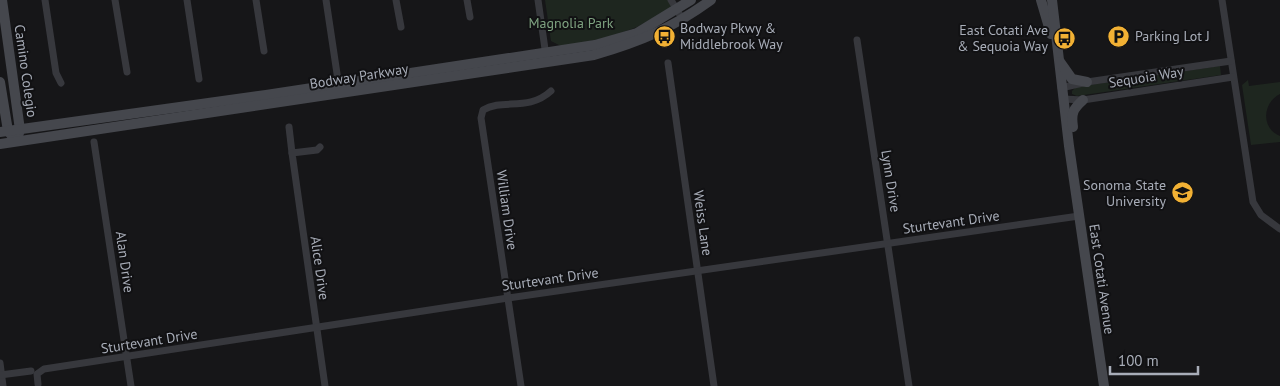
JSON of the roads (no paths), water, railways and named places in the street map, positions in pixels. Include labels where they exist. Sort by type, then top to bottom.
[{"type":"street","name":"Camino Colegio","points":[[0,82],[4,132],[16,141],[20,130],[2,0]]},
{"type":"street","points":[[45,0],[56,73],[61,83]]},
{"type":"street","points":[[116,0],[126,72]]},
{"type":"street","points":[[187,0],[199,79]]},
{"type":"street","points":[[256,0],[264,51]]},
{"type":"street","points":[[326,0],[339,88]]},
{"type":"street","points":[[396,0],[400,27]]},
{"type":"street","points":[[467,0],[470,17]]},
{"type":"street","points":[[538,0],[546,57]]},
{"type":"street","points":[[671,0],[683,20]]},
{"type":"street","name":"Bodway Parkway","points":[[0,144],[339,88],[546,57],[637,33],[691,0]]},
{"type":"street","name":"Bodway Parkway","points":[[546,57],[594,55],[640,41],[683,20],[711,0]]},
{"type":"street","name":"East Cotati Avenue","points":[[1041,0],[1057,57]]},
{"type":"street","name":"East Cotati Avenue","points":[[1052,0],[1061,88],[1104,386]]},
{"type":"street","points":[[1222,0],[1253,202],[1261,215],[1280,229]]},
{"type":"street","name":"Lynn Drive","points":[[857,40],[908,386]]},
{"type":"street","points":[[1057,57],[1072,79],[1087,82]]},
{"type":"street","name":"Sequoia Way","points":[[1061,88],[1087,82],[1231,61]]},
{"type":"street","name":"Weiss Lane","points":[[668,63],[714,386]]},
{"type":"street","name":"Sequoia Way","points":[[1063,99],[1083,100],[1233,77]]},
{"type":"street","name":"Bodway Parkway","points":[[4,132],[339,88]]},
{"type":"street","name":"William Drive","points":[[521,386],[481,118],[483,110],[489,107],[516,105],[541,100],[551,91]]},
{"type":"street","points":[[1075,190],[1078,164],[1071,114],[1074,107],[1083,100]]},
{"type":"street","name":"Alice Drive","points":[[289,127],[325,386]]},
{"type":"street","name":"Alan Drive","points":[[94,142],[131,386]]},
{"type":"street","points":[[292,153],[317,150],[320,147]]},
{"type":"street","name":"Sturtevant Drive","points":[[38,384],[37,374],[40,370],[126,356],[316,329],[508,298],[1079,216]]},
{"type":"street","points":[[0,363],[3,386]]},
{"type":"street","points":[[1,375],[31,371]]},
{"type":"place","name":"Bodway Pkwy & Middlebrook Way","points":[[664,36]]},
{"type":"place","name":"Parking Lot J","points":[[1119,36]]},
{"type":"place","name":"East Cotati Ave & Sequoia Way","points":[[1064,38]]},
{"type":"place","name":"Sonoma State University","points":[[1182,193]]},
{"type":"park label","name":"Magnolia Park","points":[[571,23]]}]
